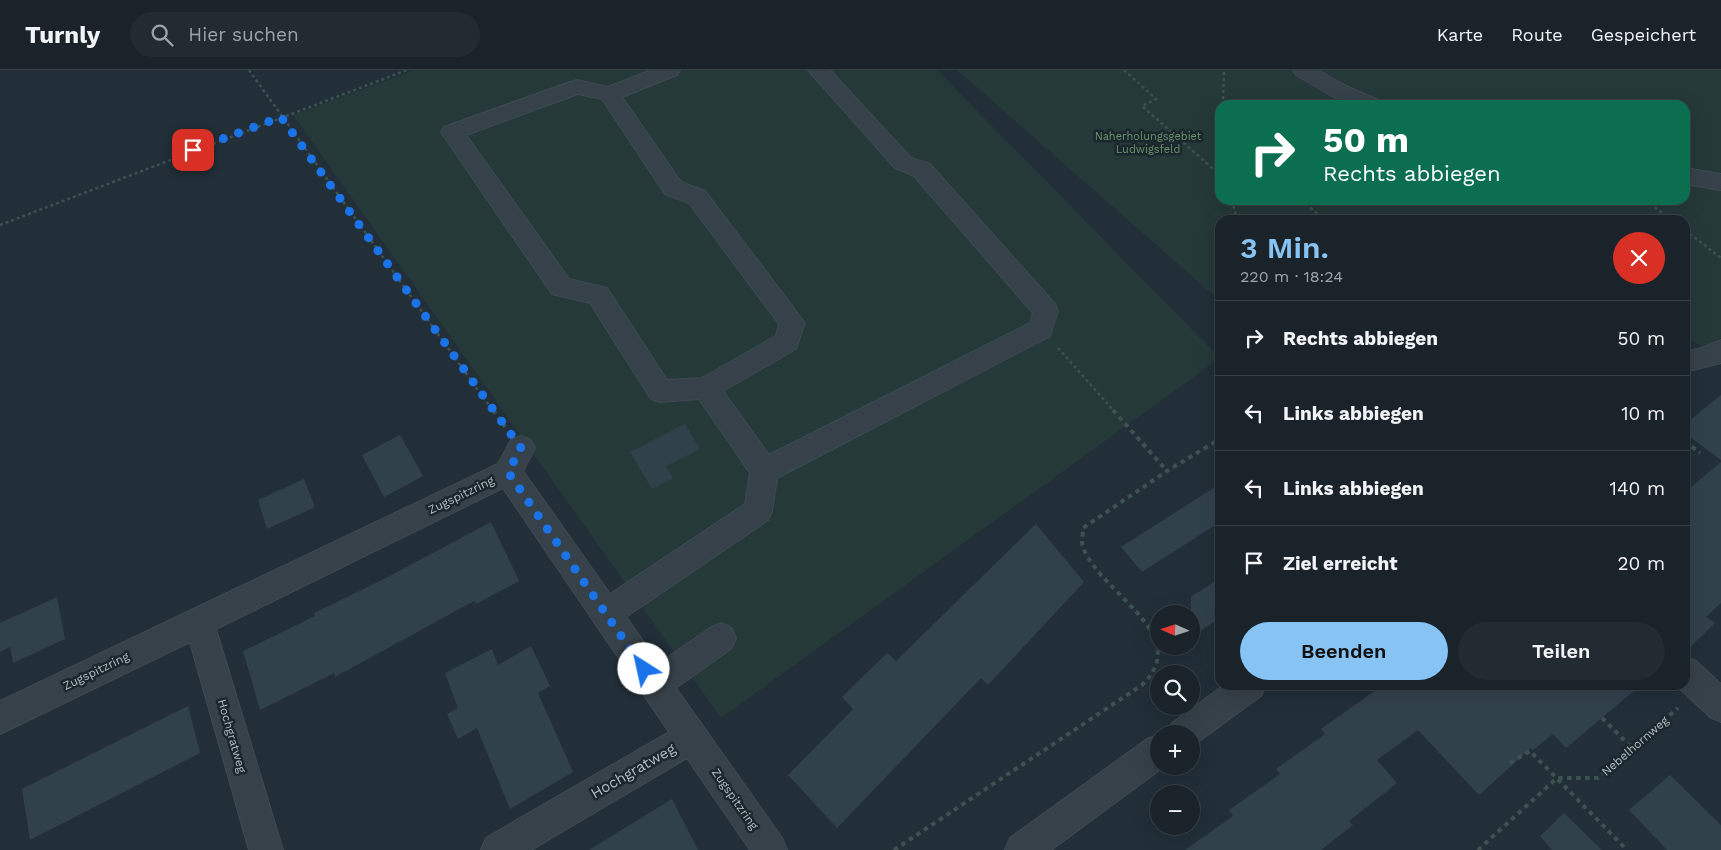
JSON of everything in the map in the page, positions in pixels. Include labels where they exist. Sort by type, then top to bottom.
[{"type":"street","points":[[609,94],[673,188],[697,197],[792,323],[787,342],[706,388],[660,392],[598,295],[561,287],[452,132],[577,87],[609,94],[670,70]]},
{"type":"street","points":[[764,471],[1040,329],[1046,311],[922,170],[902,163],[818,70]]},
{"type":"street","points":[[1303,70],[1337,90],[1359,100]]},
{"type":"street","points":[[1690,177],[1721,182]]},
{"type":"street","points":[[1690,361],[1710,356],[1721,350]]},
{"type":"street","points":[[606,614],[758,511],[764,471],[706,388]]},
{"type":"street","name":"Zugspitzring","points":[[0,718],[199,621],[514,460],[606,614],[770,850]]},
{"type":"street","name":"Hochgratweg","points":[[199,621],[266,850]]},
{"type":"street","points":[[655,684],[721,638]]},
{"type":"street","points":[[1195,725],[1243,690]]},
{"type":"street","name":"Hochgratweg","points":[[498,850],[691,737]]},
{"type":"street","points":[[1022,850],[1150,758]]},
{"type":"path","points":[[249,70],[514,460]]},
{"type":"path","points":[[0,225],[407,70]]},
{"type":"path","points":[[1124,70],[1156,99],[1142,106],[1215,171]]},
{"type":"path","points":[[1223,100],[1224,70]]},
{"type":"path","points":[[1307,205],[1319,215]]},
{"type":"path","points":[[1652,205],[1665,215]]},
{"type":"path","points":[[1690,234],[1721,258]]},
{"type":"path","points":[[1040,329],[1167,471]]},
{"type":"path","points":[[894,850],[1142,685],[1153,675],[1157,664],[1158,645],[1146,622],[1090,558],[1082,544],[1080,535],[1084,528],[1167,471],[1215,442]]},
{"type":"path","points":[[1690,445],[1700,453]]},
{"type":"path","name":"Nebelhornweg","points":[[1557,778],[1598,778],[1703,688]]},
{"type":"path","points":[[1602,718],[1633,749]]},
{"type":"path","points":[[1510,763],[1530,751],[1627,850]]},
{"type":"path","points":[[1478,850],[1557,778]]},
{"type":"green space","points":[[415,70],[937,70],[1215,353],[1215,362],[721,718],[293,115]]},
{"type":"green space","name":"Naherholungsgebiet Ludwigsfeld","points":[[957,70],[1721,70],[1721,338],[1704,347],[1690,340],[1690,215],[1215,215],[1215,297]]},
{"type":"building","points":[[1721,395],[1721,460],[1690,437],[1690,420]]},
{"type":"building","points":[[685,424],[700,449],[666,466],[673,478],[652,489],[630,452]]},
{"type":"building","points":[[400,435],[423,476],[384,497],[362,455]]},
{"type":"building","points":[[1721,462],[1721,603],[1706,617],[1715,623],[1690,647],[1690,488]]},
{"type":"building","points":[[304,479],[315,507],[267,529],[258,500]]},
{"type":"building","points":[[1215,487],[1215,525],[1142,572],[1121,547]]},
{"type":"building","points":[[491,522],[519,581],[476,604],[474,601],[335,677],[334,673],[260,710],[243,651],[315,616],[314,613],[384,579]]},
{"type":"building","points":[[1036,524],[1084,582],[988,685],[981,678],[837,828],[788,775],[853,709],[842,697],[887,653],[896,661]]},
{"type":"building","points":[[1215,581],[1215,621],[1200,631],[1200,605],[1191,605],[1191,597]]},
{"type":"building","points":[[57,597],[65,639],[13,663],[10,647],[0,652],[0,623]]},
{"type":"building","points":[[531,646],[550,686],[538,693],[573,772],[510,809],[477,728],[458,739],[447,714],[458,708],[445,673],[492,649],[498,665]]},
{"type":"building","points":[[1376,690],[1635,690],[1566,748],[1553,734],[1533,750],[1531,748],[1479,795],[1418,730],[1377,760],[1397,783],[1349,821],[1353,825],[1321,850],[1185,850],[1233,816],[1229,810],[1280,774],[1276,769],[1325,734],[1321,729]]},
{"type":"building","points":[[188,706],[200,753],[30,840],[22,789]]},
{"type":"building","points":[[1670,775],[1721,825],[1721,850],[1667,850],[1629,810]]},
{"type":"building","points":[[672,799],[698,850],[589,850]]},
{"type":"building","points":[[1564,813],[1602,850],[1552,850],[1540,836]]},
{"type":"route","points":[[193,150],[281,117],[521,448],[508,472],[644,669]]}]
